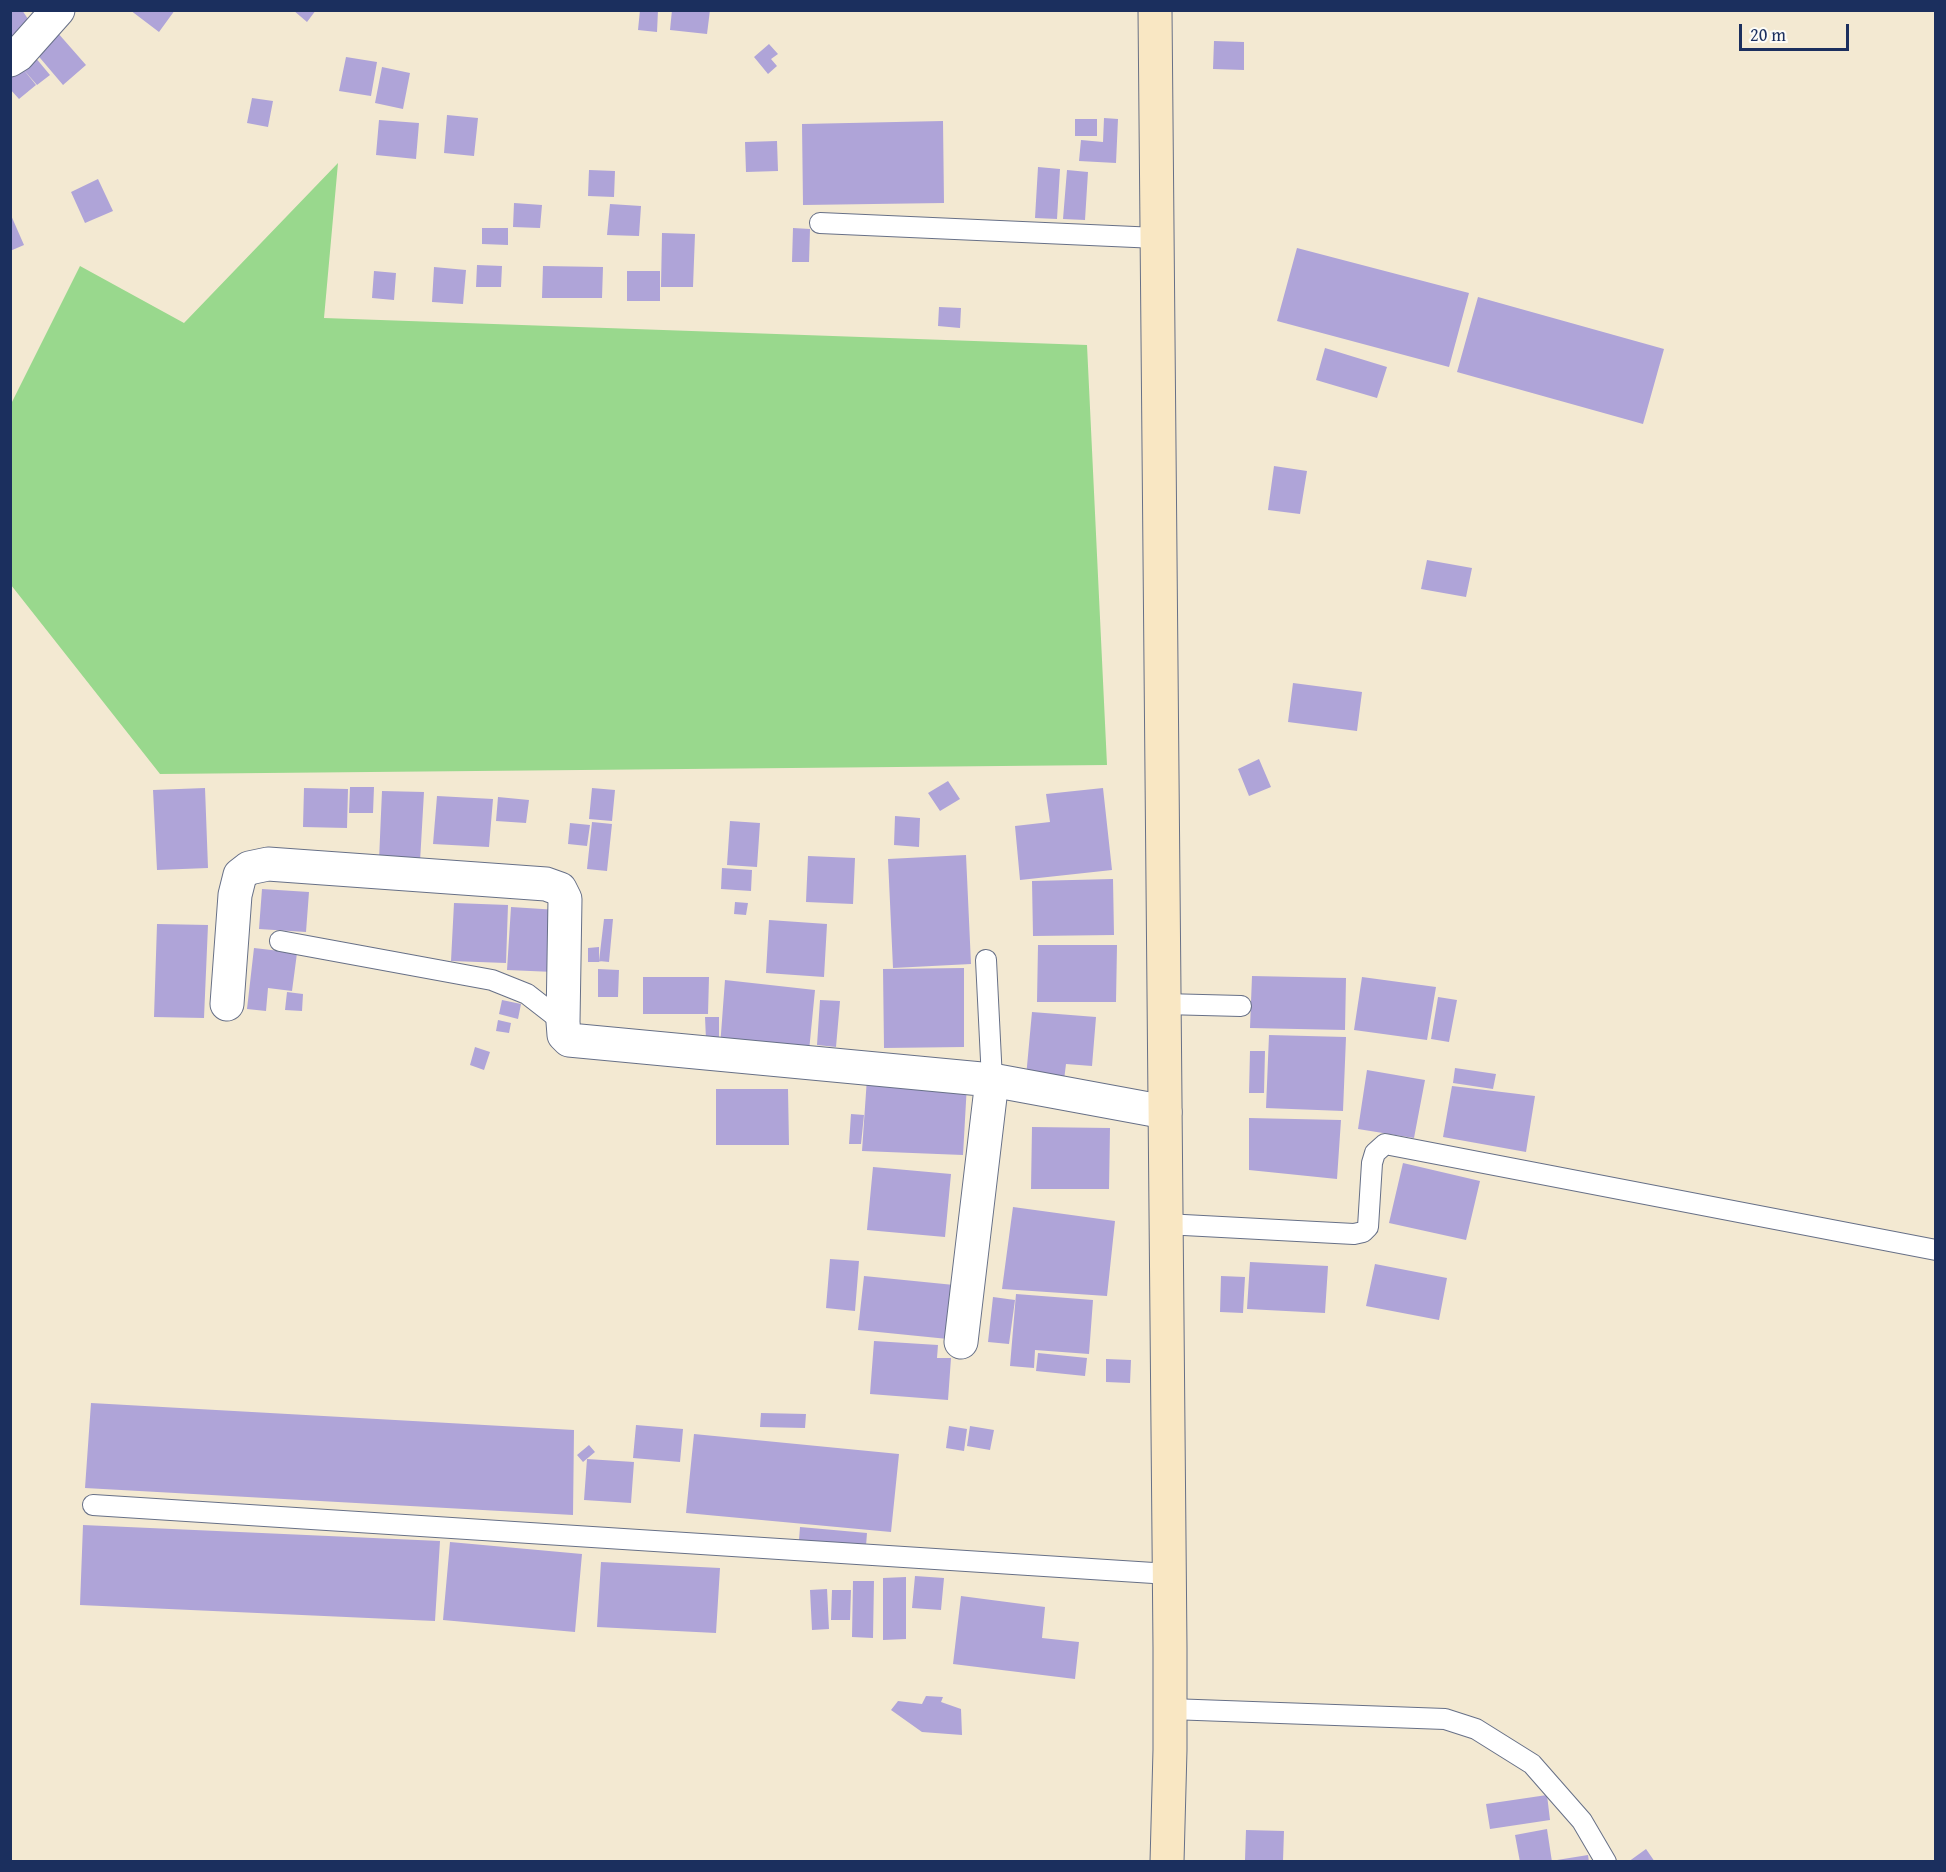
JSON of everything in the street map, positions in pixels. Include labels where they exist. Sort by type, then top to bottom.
[{"type":"street","points":[[10,60],[18,55],[58,10]]},
{"type":"street","points":[[1155,10],[1170,1709],[1167,1862]]},
{"type":"street","points":[[227,1004],[235,895],[240,875],[249,868],[268,864],[546,884],[560,889],[565,899],[563,1022],[564,1035],[569,1040],[992,1080],[1165,1112]]},
{"type":"street","points":[[961,1341],[992,1080]]},
{"type":"lane","points":[[819,223],[1157,238]]},
{"type":"lane","points":[[280,941],[492,980],[527,994],[563,1022]]},
{"type":"lane","points":[[986,960],[992,1080]]},
{"type":"lane","points":[[1164,1004],[1241,1006]]},
{"type":"lane","points":[[1165,1224],[1354,1234],[1363,1232],[1368,1227],[1372,1163],[1375,1153],[1386,1144],[1935,1250]]},
{"type":"lane","points":[[93,1505],[1169,1574]]},
{"type":"lane","points":[[1170,1709],[1445,1719],[1476,1729],[1532,1764],[1582,1821],[1606,1862]]},
{"type":"green space","points":[[338,163],[324,318],[1087,345],[1107,765],[160,774],[11,585],[11,404],[80,266],[184,323]]},
{"type":"building","points":[[10,10],[22,10],[34,28],[10,43]]},
{"type":"building","points":[[130,10],[175,10],[159,32]]},
{"type":"building","points":[[293,10],[316,10],[307,22]]},
{"type":"building","points":[[640,10],[658,10],[657,32],[638,30]]},
{"type":"building","points":[[672,10],[710,10],[707,34],[670,30]]},
{"type":"building","points":[[57,32],[86,65],[63,85],[35,52]]},
{"type":"building","points":[[1214,41],[1244,42],[1244,70],[1213,69]]},
{"type":"building","points":[[769,44],[778,54],[771,59],[777,66],[768,74],[754,57]]},
{"type":"building","points":[[30,51],[50,75],[37,85],[23,69],[36,85],[19,99],[10,89],[10,67]]},
{"type":"building","points":[[346,57],[377,62],[371,96],[339,91]]},
{"type":"building","points":[[382,67],[410,73],[403,109],[375,103]]},
{"type":"building","points":[[252,98],[273,101],[268,127],[247,123]]},
{"type":"building","points":[[447,115],[478,118],[474,156],[444,153]]},
{"type":"building","points":[[1104,118],[1118,119],[1116,163],[1079,161],[1081,140],[1103,142]]},
{"type":"building","points":[[1075,119],[1097,119],[1097,136],[1075,136]]},
{"type":"building","points":[[379,120],[419,123],[416,159],[376,155]]},
{"type":"building","points":[[943,121],[944,203],[803,205],[802,124]]},
{"type":"building","points":[[777,141],[778,171],[746,172],[745,142]]},
{"type":"building","points":[[1038,167],[1060,169],[1057,219],[1035,218]]},
{"type":"building","points":[[589,170],[615,171],[614,197],[588,196]]},
{"type":"building","points":[[1067,170],[1088,172],[1085,220],[1063,219]]},
{"type":"building","points":[[98,179],[113,211],[85,223],[71,192]]},
{"type":"building","points":[[514,203],[542,205],[540,228],[513,227]]},
{"type":"building","points":[[610,204],[641,206],[639,236],[607,235]]},
{"type":"building","points":[[10,213],[24,245],[10,251]]},
{"type":"building","points":[[482,228],[508,228],[508,245],[482,244]]},
{"type":"building","points":[[793,228],[810,229],[809,262],[792,262]]},
{"type":"building","points":[[662,233],[695,234],[693,287],[661,287]]},
{"type":"building","points":[[1297,248],[1469,293],[1449,367],[1277,321]]},
{"type":"building","points":[[477,265],[502,266],[501,287],[476,287]]},
{"type":"building","points":[[543,266],[603,267],[602,298],[542,298]]},
{"type":"building","points":[[434,267],[466,270],[463,304],[432,302]]},
{"type":"building","points":[[374,271],[396,273],[394,300],[372,298]]},
{"type":"building","points":[[627,271],[660,271],[660,301],[627,301]]},
{"type":"building","points":[[1478,297],[1664,349],[1643,424],[1457,372]]},
{"type":"building","points":[[939,307],[961,308],[960,328],[938,326]]},
{"type":"building","points":[[1325,348],[1387,367],[1377,398],[1316,380]]},
{"type":"building","points":[[1274,466],[1307,471],[1300,514],[1268,510]]},
{"type":"building","points":[[1427,560],[1472,568],[1466,597],[1421,589]]},
{"type":"building","points":[[1293,683],[1362,692],[1357,731],[1288,722]]},
{"type":"building","points":[[1259,759],[1271,787],[1249,796],[1238,769]]},
{"type":"building","points":[[948,781],[960,799],[940,811],[928,793]]},
{"type":"building","points":[[350,787],[374,787],[373,813],[349,813]]},
{"type":"building","points":[[205,788],[208,868],[157,870],[153,790]]},
{"type":"building","points":[[304,788],[348,789],[347,828],[303,827]]},
{"type":"building","points":[[592,788],[615,790],[612,821],[589,819]]},
{"type":"building","points":[[1103,788],[1112,870],[1020,880],[1015,826],[1050,822],[1046,794]]},
{"type":"building","points":[[382,791],[424,792],[420,862],[379,860]]},
{"type":"building","points":[[437,796],[493,799],[489,847],[433,844]]},
{"type":"building","points":[[498,797],[529,800],[526,823],[496,821]]},
{"type":"building","points":[[895,816],[920,818],[919,847],[894,845]]},
{"type":"building","points":[[730,821],[760,823],[757,867],[727,865]]},
{"type":"building","points":[[592,822],[612,824],[607,871],[587,869]]},
{"type":"building","points":[[570,823],[590,825],[587,846],[568,844]]},
{"type":"building","points":[[966,855],[971,964],[893,968],[888,859]]},
{"type":"building","points":[[808,856],[855,858],[853,904],[806,902]]},
{"type":"building","points":[[722,868],[752,870],[751,891],[721,889]]},
{"type":"building","points":[[1113,879],[1114,935],[1033,936],[1032,881]]},
{"type":"building","points":[[262,889],[309,892],[306,932],[259,929]]},
{"type":"building","points":[[735,902],[748,903],[746,915],[734,914]]},
{"type":"building","points":[[454,903],[508,905],[506,963],[451,961]]},
{"type":"building","points":[[511,907],[558,910],[554,972],[507,970]]},
{"type":"building","points":[[604,919],[613,919],[609,962],[599,961]]},
{"type":"building","points":[[769,920],[827,924],[824,977],[766,973]]},
{"type":"building","points":[[157,924],[208,925],[204,1018],[154,1017]]},
{"type":"building","points":[[1038,945],[1117,945],[1116,1002],[1037,1002]]},
{"type":"building","points":[[599,947],[599,962],[588,962],[588,948]]},
{"type":"building","points":[[254,948],[297,953],[292,991],[268,988],[266,1011],[247,1009]]},
{"type":"building","points":[[964,968],[964,1047],[884,1048],[883,969]]},
{"type":"building","points":[[598,969],[619,970],[618,997],[598,997]]},
{"type":"building","points":[[1252,976],[1346,978],[1345,1030],[1250,1028]]},
{"type":"building","points":[[643,977],[709,977],[708,1014],[643,1014]]},
{"type":"building","points":[[1362,977],[1436,987],[1427,1040],[1354,1030]]},
{"type":"building","points":[[725,980],[815,990],[809,1051],[720,1047]]},
{"type":"building","points":[[287,992],[303,994],[302,1011],[285,1010]]},
{"type":"building","points":[[1438,997],[1457,1000],[1449,1042],[1431,1039]]},
{"type":"building","points":[[502,1000],[521,1004],[518,1019],[499,1014]]},
{"type":"building","points":[[820,1000],[840,1001],[836,1047],[817,1045]]},
{"type":"building","points":[[1032,1012],[1096,1017],[1092,1066],[1066,1064],[1064,1080],[1026,1077]]},
{"type":"building","points":[[705,1017],[719,1017],[719,1039],[706,1039]]},
{"type":"building","points":[[498,1020],[511,1023],[509,1033],[496,1031]]},
{"type":"building","points":[[1269,1035],[1346,1037],[1343,1111],[1266,1108]]},
{"type":"building","points":[[475,1047],[490,1052],[484,1070],[470,1065]]},
{"type":"building","points":[[1250,1051],[1265,1051],[1264,1093],[1249,1093]]},
{"type":"building","points":[[1455,1068],[1496,1074],[1493,1089],[1453,1083]]},
{"type":"building","points":[[1367,1070],[1425,1080],[1414,1138],[1358,1129]]},
{"type":"building","points":[[867,1078],[967,1084],[963,1155],[862,1151]]},
{"type":"building","points":[[1452,1086],[1535,1096],[1526,1152],[1443,1137]]},
{"type":"building","points":[[716,1089],[788,1089],[789,1145],[716,1145]]},
{"type":"building","points":[[851,1114],[864,1115],[861,1144],[849,1144]]},
{"type":"building","points":[[1249,1118],[1341,1120],[1337,1179],[1249,1170]]},
{"type":"building","points":[[1032,1127],[1110,1128],[1109,1189],[1031,1189]]},
{"type":"building","points":[[1403,1163],[1480,1181],[1466,1240],[1389,1223]]},
{"type":"building","points":[[873,1167],[951,1174],[945,1237],[867,1230]]},
{"type":"building","points":[[1013,1207],[1115,1221],[1107,1296],[1002,1289]]},
{"type":"building","points":[[830,1259],[859,1261],[855,1311],[826,1308]]},
{"type":"building","points":[[1250,1262],[1328,1266],[1325,1313],[1247,1309]]},
{"type":"building","points":[[1375,1264],[1447,1278],[1439,1320],[1366,1306]]},
{"type":"building","points":[[864,1276],[954,1285],[948,1339],[858,1330]]},
{"type":"building","points":[[1221,1276],[1245,1277],[1243,1313],[1220,1312]]},
{"type":"building","points":[[1016,1294],[1093,1300],[1089,1354],[1035,1350],[1034,1368],[1010,1366]]},
{"type":"building","points":[[993,1297],[1015,1300],[1009,1344],[988,1342]]},
{"type":"building","points":[[874,1341],[938,1345],[937,1358],[951,1358],[948,1400],[870,1394]]},
{"type":"building","points":[[1038,1353],[1087,1358],[1085,1376],[1036,1371]]},
{"type":"building","points":[[1106,1359],[1131,1360],[1130,1383],[1106,1382]]},
{"type":"building","points":[[91,1403],[574,1430],[573,1515],[85,1488]]},
{"type":"building","points":[[761,1413],[806,1414],[805,1428],[760,1427]]},
{"type":"building","points":[[636,1425],[683,1429],[680,1462],[633,1458]]},
{"type":"building","points":[[949,1426],[967,1429],[964,1451],[946,1448]]},
{"type":"building","points":[[970,1426],[994,1430],[990,1450],[967,1446]]},
{"type":"building","points":[[694,1434],[899,1454],[891,1532],[686,1513]]},
{"type":"building","points":[[589,1445],[595,1452],[583,1462],[577,1455]]},
{"type":"building","points":[[587,1459],[634,1462],[631,1503],[584,1500]]},
{"type":"building","points":[[83,1525],[440,1541],[435,1621],[80,1605]]},
{"type":"building","points":[[800,1527],[867,1533],[866,1546],[799,1540]]},
{"type":"building","points":[[450,1542],[582,1554],[575,1632],[443,1620]]},
{"type":"building","points":[[601,1562],[720,1568],[716,1633],[597,1627]]},
{"type":"building","points":[[915,1576],[944,1578],[941,1610],[912,1608]]},
{"type":"building","points":[[906,1577],[906,1639],[883,1640],[883,1578]]},
{"type":"building","points":[[853,1581],[874,1581],[873,1638],[852,1637]]},
{"type":"building","points":[[827,1589],[829,1629],[812,1630],[810,1590]]},
{"type":"building","points":[[832,1590],[851,1590],[850,1620],[831,1620]]},
{"type":"building","points":[[961,1596],[1045,1607],[1042,1638],[1079,1642],[1075,1679],[953,1664]]},
{"type":"building","points":[[926,1696],[943,1697],[941,1702],[961,1709],[962,1735],[922,1732],[891,1710],[898,1701],[922,1704]]},
{"type":"building","points":[[1547,1795],[1550,1820],[1490,1829],[1486,1804]]},
{"type":"building","points":[[1547,1829],[1552,1862],[1520,1862],[1515,1835]]},
{"type":"building","points":[[1246,1830],[1284,1831],[1283,1861],[1245,1860]]},
{"type":"building","points":[[1646,1849],[1655,1862],[1628,1862]]},
{"type":"building","points":[[1588,1855],[1589,1862],[1558,1862],[1557,1860]]}]
